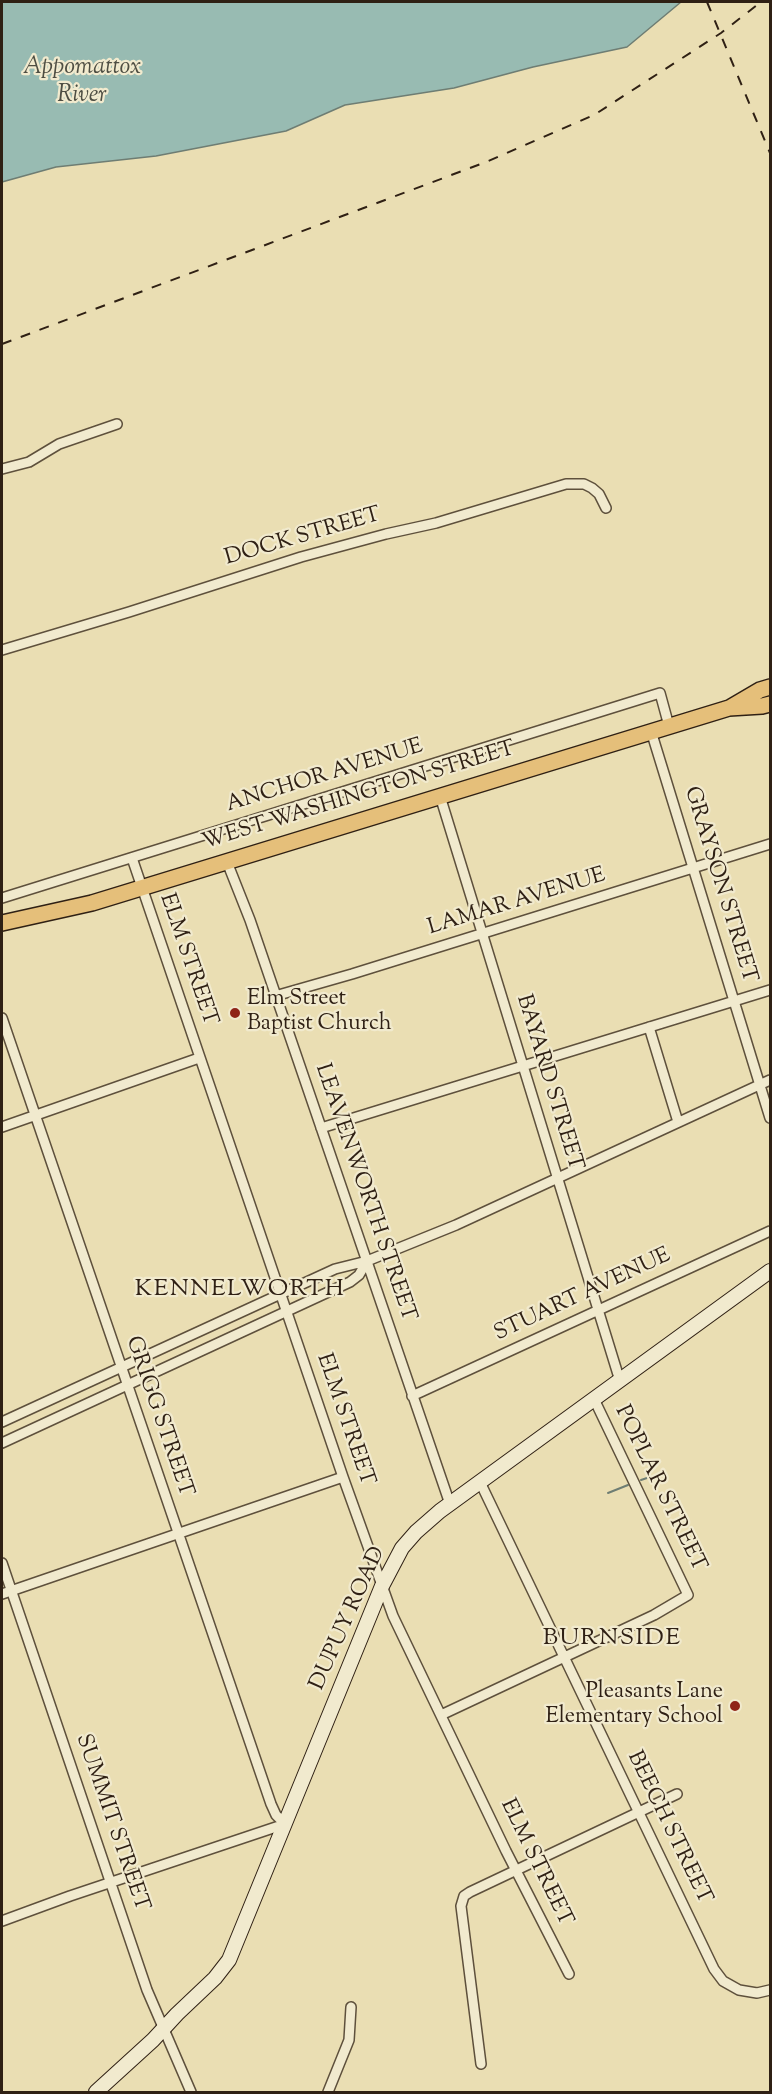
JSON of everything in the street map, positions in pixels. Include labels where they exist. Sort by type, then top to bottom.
[{"type":"main road","name":"WEST WASHINGTON STREET","points":[[729,708],[760,690],[771,687]]},
{"type":"main road","name":"WEST WASHINGTON STREET","points":[[2,923],[92,903],[729,708],[771,704]]},
{"type":"street","points":[[2,469],[29,462],[59,444],[117,424]]},
{"type":"street","name":"DOCK STREET","points":[[2,650],[301,557],[436,523],[566,484],[584,484],[592,488],[599,494],[606,508]]},
{"type":"street","name":"ANCHOR AVENUE","points":[[2,898],[660,693],[669,726]]},
{"type":"street","name":"GRAYSON STREET","points":[[651,731],[771,1118]]},
{"type":"street","name":"BAYARD STREET","points":[[440,796],[620,1381]]},
{"type":"street","name":"LAMAR AVENUE","points":[[275,996],[771,844]]},
{"type":"street","name":"ELM STREET","points":[[132,858],[343,1477],[393,1616],[516,1871],[569,1974]]},
{"type":"street","name":"LEAVENWORTH STREET","points":[[227,861],[250,920],[450,1504]]},
{"type":"street","points":[[321,1128],[771,990]]},
{"type":"street","name":"GRIGG STREET","points":[[2,1018],[271,1804],[276,1815],[285,1824]]},
{"type":"street","points":[[649,1027],[678,1122]]},
{"type":"street","points":[[2,1127],[199,1058]]},
{"type":"street","points":[[2,1422],[335,1269],[367,1262],[456,1225],[771,1080]]},
{"type":"street","name":"STUART AVENUE","points":[[412,1396],[771,1231]]},
{"type":"street","points":[[2,1443],[350,1282],[359,1275],[367,1262]]},
{"type":"street","name":"DUPUY ROAD","points":[[96,2092],[215,1978],[229,1960],[382,1586],[389,1570],[409,1540],[429,1520],[450,1504],[771,1271]]},
{"type":"street","name":"POPLAR STREET","points":[[564,1655],[654,1614],[688,1595],[594,1400]]},
{"type":"street","points":[[6,1592],[343,1477]]},
{"type":"street","name":"BEECH STREET","points":[[480,1482],[718,1975],[723,1981],[739,1990],[758,1993],[771,1990]]},
{"type":"street","name":"SUMMIT STREET","points":[[2,1563],[6,1592],[111,1882],[147,1990],[191,2092]]},
{"type":"street","points":[[441,1715],[564,1655]]},
{"type":"street","points":[[481,2064],[461,1906],[464,1896],[677,1794]]},
{"type":"street","points":[[2,1921],[285,1824]]},
{"type":"street","points":[[328,2092],[349,2040],[351,2007]]},
{"type":"water","name":"Appomattox River","points":[[2,2],[681,2],[627,47],[533,67],[454,88],[345,105],[286,131],[156,156],[56,167],[2,182]]},
{"type":"waterway","points":[[641,1480],[647,1478]]},
{"type":"waterway","points":[[608,1493],[628,1485]]},
{"type":"railway","points":[[707,2],[770,153]]},
{"type":"railway","points":[[2,344],[486,162],[594,115],[721,33],[761,2]]},
{"type":"place","name":"Elm Street Baptist Church","points":[[235,1013]]},
{"type":"place","name":"Pleasants Lane Elementary School","points":[[735,1706]]},
{"type":"district","name":"KENNELWORTH","points":[[240,1291]]},
{"type":"district","name":"BURNSIDE","points":[[612,1640]]}]
